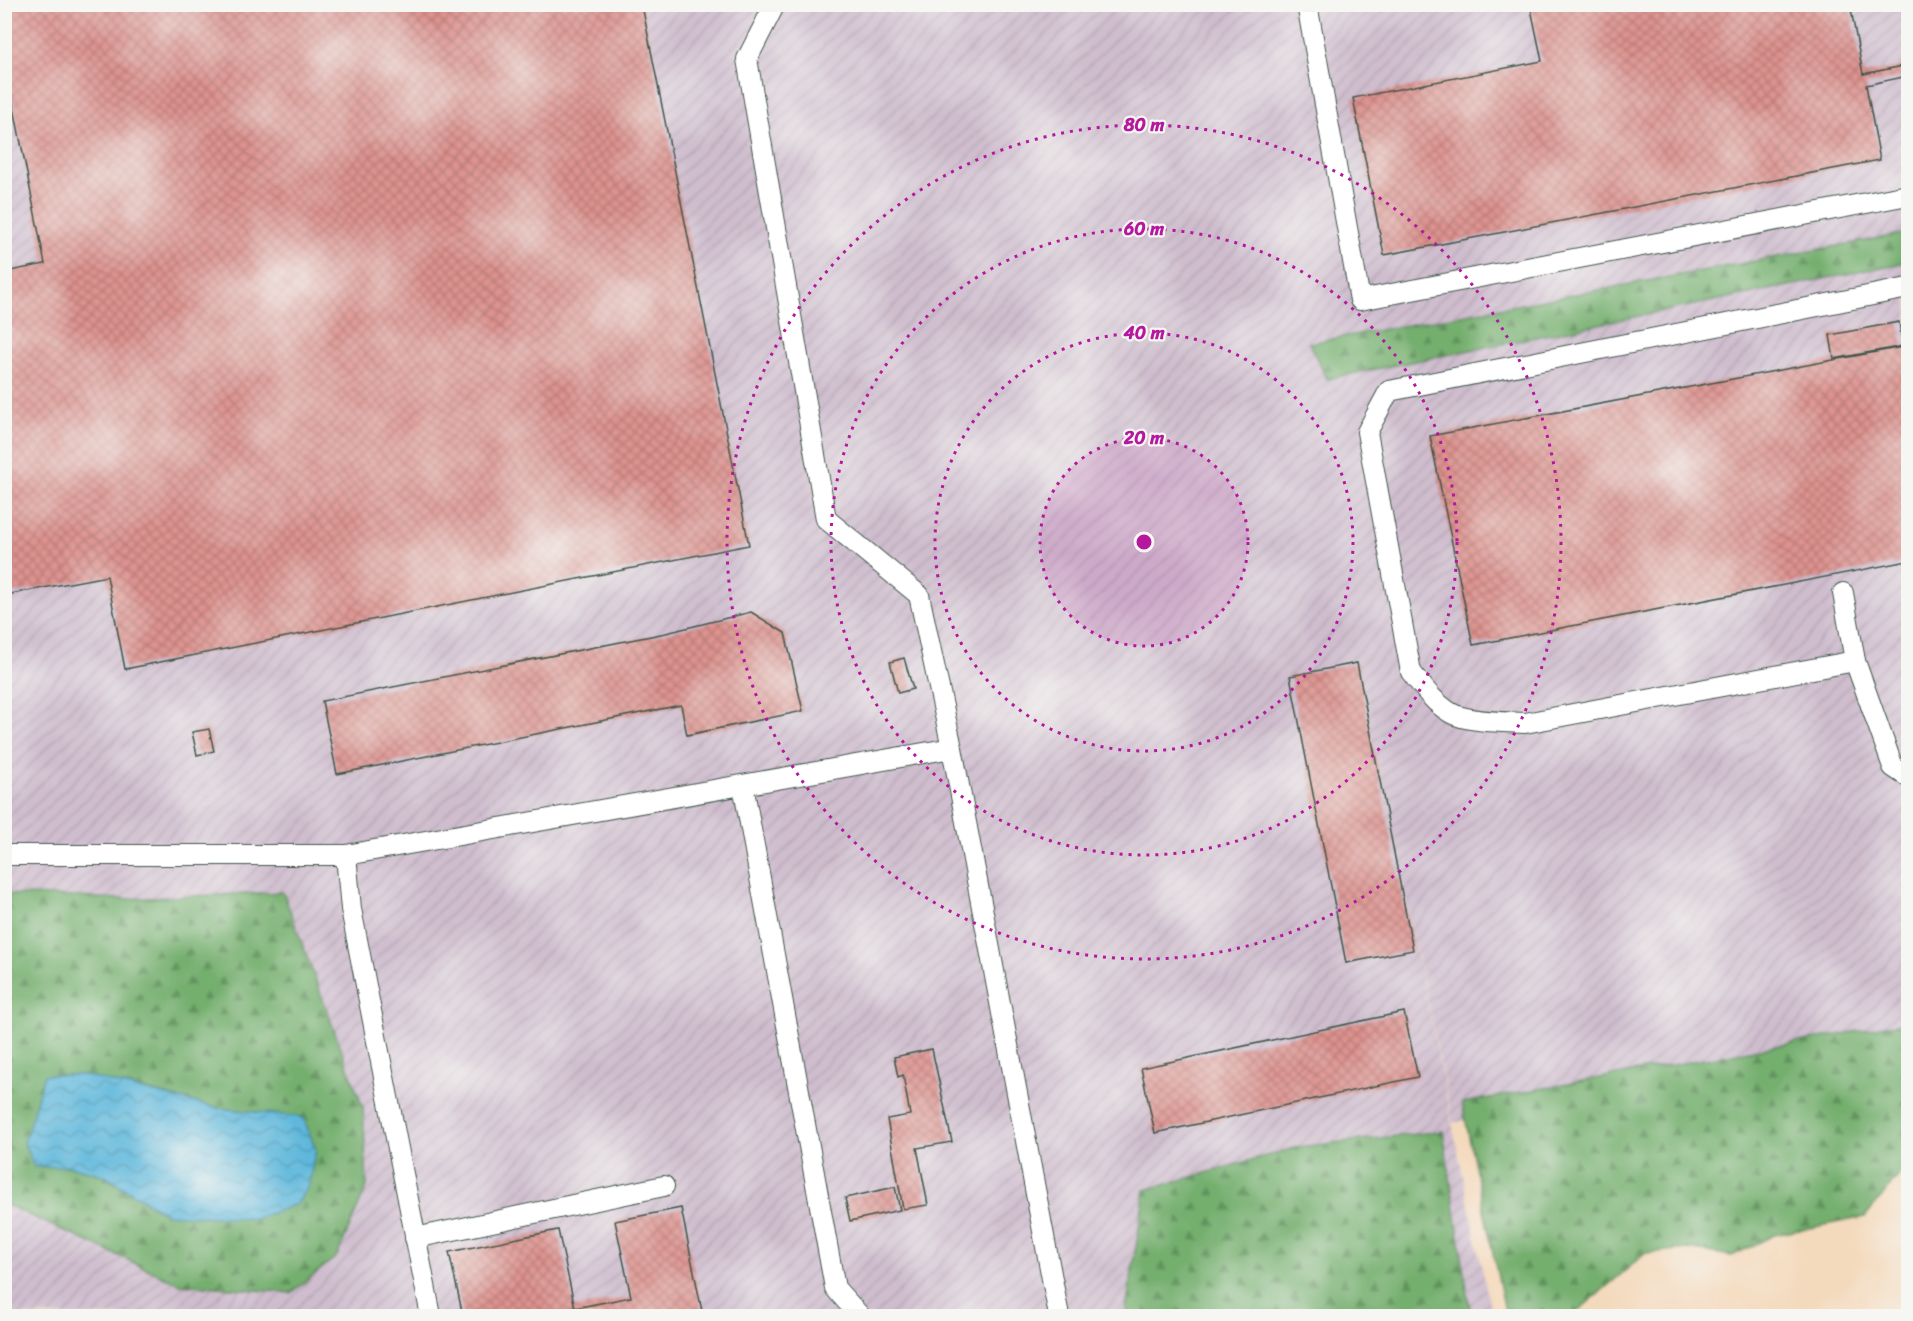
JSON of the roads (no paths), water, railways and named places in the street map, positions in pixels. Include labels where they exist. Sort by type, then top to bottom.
[{"type":"lane","points":[[775,4],[747,59],[826,519],[918,595],[952,748],[1059,1317]]},
{"type":"lane","points":[[1307,4],[1360,300],[1908,195]]},
{"type":"lane","points":[[1855,661],[1525,723],[1484,720],[1452,714],[1430,697],[1411,672],[1367,432],[1389,390],[1908,288]]},
{"type":"lane","points":[[1843,594],[1855,661],[1893,767],[1908,777]]},
{"type":"lane","points":[[4,855],[346,855],[952,748]]},
{"type":"lane","points":[[743,785],[835,1288],[860,1317]]},
{"type":"lane","points":[[346,855],[351,909],[431,1317]]},
{"type":"lane","points":[[416,1238],[664,1186]]},
{"type":"water","points":[[44,1075],[82,1075],[217,1108],[303,1117],[316,1150],[308,1187],[297,1204],[255,1219],[166,1214],[103,1175],[69,1166],[34,1167],[24,1143]]}]
